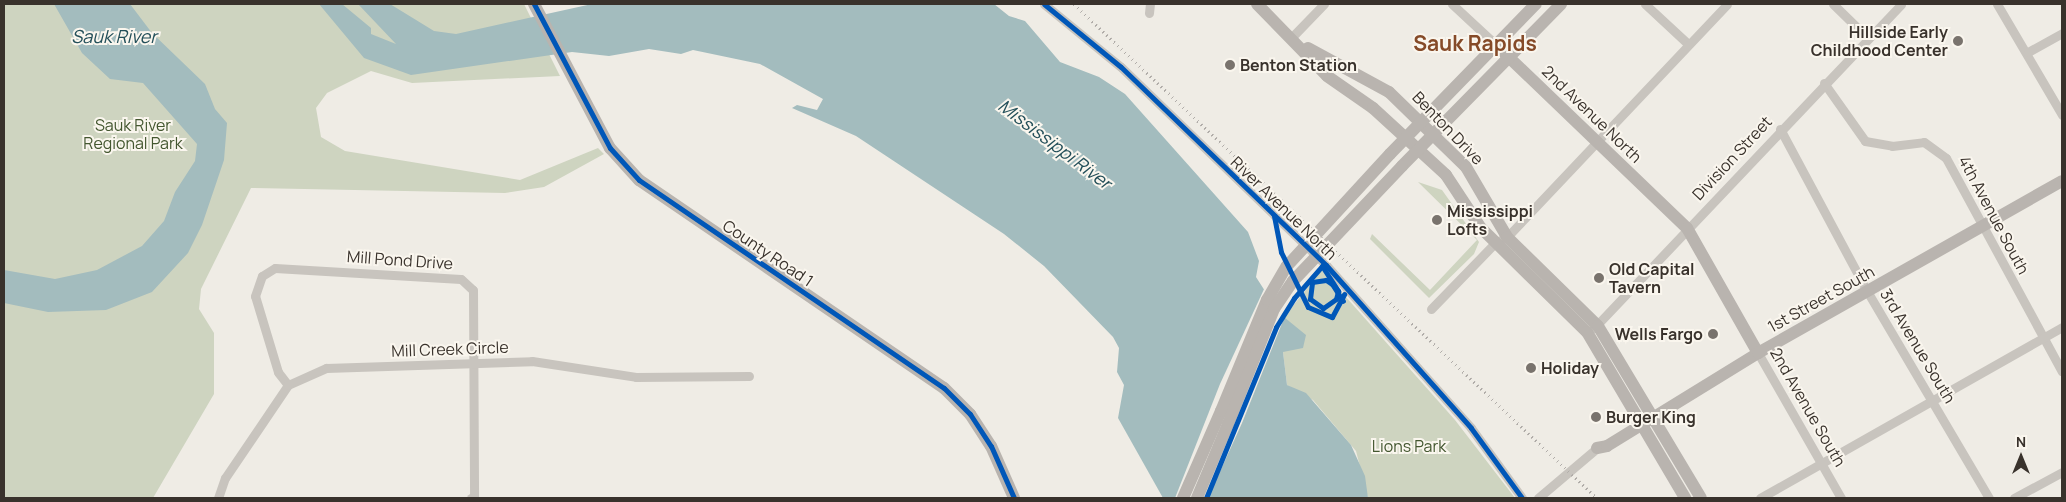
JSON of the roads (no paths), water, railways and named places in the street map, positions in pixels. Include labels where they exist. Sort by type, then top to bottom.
[{"type":"main road","name":"County Road 1","points":[[534,4],[610,148],[639,180],[944,388],[970,414],[992,446],[1014,498]]},
{"type":"main road","name":"Benton Drive","points":[[1257,4],[1292,37],[1327,76],[1373,108],[1454,183],[1475,220],[1495,243],[1587,332],[1685,498]]},
{"type":"main road","points":[[1183,498],[1222,411],[1267,300],[1286,266],[1420,121],[1536,4]]},
{"type":"main road","points":[[1197,498],[1274,310],[1293,281],[1508,56],[1561,4]]},
{"type":"main road","name":"Benton Drive","points":[[1292,37],[1330,62],[1381,86],[1420,121],[1472,175],[1507,237],[1598,326],[1701,498]]},
{"type":"main road","name":"2nd Avenue North","points":[[1495,44],[1687,228]]},
{"type":"main road","name":"1st Street South","points":[[1597,448],[1643,425],[1758,353],[1983,228],[2062,181]]},
{"type":"main road","name":"2nd Avenue South","points":[[1687,228],[1758,353]]},
{"type":"street","name":"River Avenue North","points":[[1044,4],[1121,67],[1326,265],[1471,428],[1522,498]]},
{"type":"street","points":[[1292,37],[1324,4]]},
{"type":"street","name":"2nd Avenue North","points":[[1452,4],[1495,44]]},
{"type":"street","points":[[1646,4],[1688,44]]},
{"type":"street","points":[[1431,309],[1495,243],[1507,237],[1727,4]]},
{"type":"street","points":[[1833,4],[1868,38]]},
{"type":"street","name":"Division Street","points":[[1587,332],[1598,326],[1780,129],[1901,4]]},
{"type":"street","points":[[1997,4],[2028,52],[2062,115]]},
{"type":"street","points":[[2028,52],[2062,33]]},
{"type":"street","name":"4th Avenue South","points":[[1824,84],[1865,141],[1892,146],[1924,142],[1946,158],[2062,372]]},
{"type":"street","name":"3rd Avenue South","points":[[1780,129],[1867,291],[1933,398],[1989,498]]},
{"type":"street","name":"Mill Pond Drive","points":[[288,385],[278,372],[255,296],[262,276],[275,268],[461,279],[473,290],[473,498]]},
{"type":"street","points":[[1760,498],[1933,398],[2062,327]]},
{"type":"street","name":"2nd Avenue South","points":[[1758,353],[1841,498]]},
{"type":"street","name":"Mill Creek Circle","points":[[288,385],[326,368],[532,361],[636,376],[749,376]]},
{"type":"street","points":[[218,498],[225,478],[288,385]]},
{"type":"street","name":"1st Street South","points":[[1538,498],[1597,448]]},
{"type":"street","name":"1st Street South","points":[[1547,498],[1571,481],[1597,448]]},
{"type":"street","points":[[2014,498],[2062,472]]},
{"type":"water","name":"Sauk River","points":[[54,4],[130,4],[152,33],[205,84],[215,109],[227,123],[224,160],[202,225],[188,253],[152,292],[106,310],[48,312],[4,303],[4,270],[55,279],[97,270],[142,246],[164,221],[175,192],[195,161],[197,144],[143,83],[110,79],[82,53]]},
{"type":"water","name":"Mississippi River","points":[[319,4],[342,4],[371,28],[371,34],[396,44],[358,4],[390,4],[434,31],[456,34],[592,4],[994,4],[1009,16],[1025,21],[1060,62],[1099,77],[1125,94],[1248,232],[1259,261],[1256,277],[1279,313],[1306,335],[1303,348],[1283,352],[1287,385],[1306,393],[1351,445],[1365,476],[1368,498],[1163,498],[1118,418],[1124,385],[1117,372],[1119,348],[1113,337],[1044,266],[1004,234],[856,136],[792,108],[797,105],[817,110],[823,99],[760,64],[693,50],[681,54],[649,49],[609,56],[572,52],[411,75],[364,58]]},
{"type":"railway","points":[[1074,4],[1597,498]]},
{"type":"place","name":"Hillside Early Childhood Center","points":[[1958,41]]},
{"type":"place","name":"Benton Station","points":[[1230,65]]},
{"type":"place","name":"Mississippi Lofts","points":[[1437,220]]},
{"type":"place","name":"Old Capital Tavern","points":[[1599,278]]},
{"type":"place","name":"Wells Fargo","points":[[1713,334]]},
{"type":"place","name":"Holiday","points":[[1531,368]]},
{"type":"place","name":"Burger King","points":[[1596,417]]},
{"type":"district","name":"Sauk Rapids","points":[[1475,43]]},
{"type":"park label","name":"Sauk River Regional Park","points":[[133,134]]},
{"type":"park label","name":"Lions Park","points":[[1409,446]]}]
